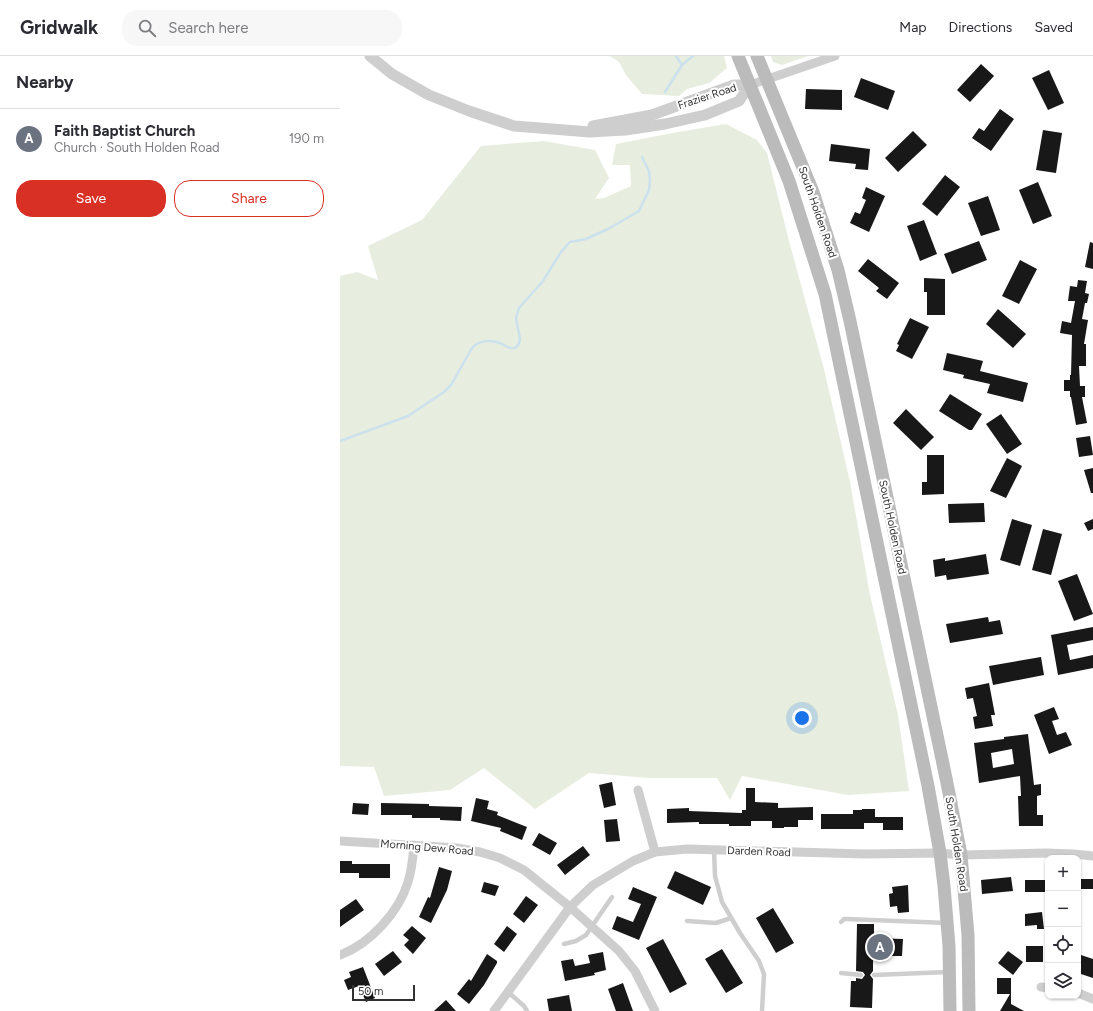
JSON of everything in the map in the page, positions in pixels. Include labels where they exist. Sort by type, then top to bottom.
[{"type":"main road","name":"South Holden Road","points":[[738,56],[789,181],[825,294],[928,786],[940,853],[948,923],[950,1011]]},
{"type":"main road","name":"South Holden Road","points":[[757,56],[813,192],[838,270],[855,344],[961,855],[968,935],[970,1011]]},
{"type":"street","name":"Frazier Road","points":[[370,56],[392,74],[429,95],[469,112],[514,126],[590,132],[625,130],[666,124],[705,115],[739,101],[750,85]]},
{"type":"street","points":[[750,85],[835,56]]},
{"type":"street","name":"Frazier Road","points":[[568,130],[652,115],[734,85],[750,85]]},
{"type":"street","points":[[638,790],[655,852]]},
{"type":"street","name":"Morning Dew Road","points":[[340,841],[457,848],[480,852],[500,858],[524,870],[570,907],[619,951],[635,971],[655,1011]]},
{"type":"street","points":[[340,955],[366,940],[383,924],[398,904],[408,883],[414,845]]},
{"type":"street","name":"Darden Road","points":[[494,1011],[570,907],[593,885],[633,861],[655,852],[687,849],[864,854],[940,853],[961,855],[1045,853],[1093,856]]},
{"type":"street","points":[[1081,994],[1093,999]]},
{"type":"lane","points":[[714,850],[715,876],[722,902],[740,934],[759,961],[764,974],[762,1011]]},
{"type":"lane","points":[[564,944],[576,941],[586,935],[612,897]]},
{"type":"lane","points":[[688,921],[716,923],[731,918]]},
{"type":"lane","points":[[841,922],[844,919],[847,919],[948,923]]},
{"type":"lane","points":[[874,975],[950,972]]},
{"type":"lane","points":[[841,973],[861,975]]},
{"type":"lane","points":[[508,992],[524,1006],[527,1011]]},
{"type":"green space","points":[[610,56],[724,56],[727,68],[709,83],[687,89],[679,96],[642,94],[626,75],[619,62]]},
{"type":"green space","points":[[771,56],[808,56],[782,65],[773,62]]},
{"type":"green space","points":[[726,124],[757,140],[767,153],[824,369],[850,482],[870,595],[898,715],[909,791],[848,795],[742,776],[730,800],[717,778],[648,778],[589,773],[535,809],[484,768],[450,790],[384,796],[374,767],[340,766],[340,276],[357,272],[378,280],[368,246],[422,220],[481,146],[544,141],[595,150],[609,178],[595,199],[604,198],[631,186],[630,165],[612,165],[616,144]]},
{"type":"building","points":[[981,64],[994,76],[970,102],[957,90]]},
{"type":"building","points":[[1049,70],[1064,103],[1048,110],[1032,78]]},
{"type":"building","points":[[861,78],[895,91],[888,110],[854,97]]},
{"type":"building","points":[[806,89],[842,90],[842,110],[805,109]]},
{"type":"building","points":[[1000,109],[1014,119],[991,151],[972,138],[979,128],[984,131]]},
{"type":"building","points":[[1043,130],[1062,133],[1056,173],[1036,170]]},
{"type":"building","points":[[913,131],[927,145],[898,172],[885,158]]},
{"type":"building","points":[[831,144],[870,149],[868,170],[855,169],[856,164],[829,161]]},
{"type":"building","points":[[945,175],[960,187],[937,216],[922,204]]},
{"type":"building","points":[[1038,182],[1052,216],[1033,224],[1019,190]]},
{"type":"building","points":[[866,187],[885,196],[869,232],[850,223],[855,212],[860,214],[866,200],[862,198]]},
{"type":"building","points":[[988,196],[1000,230],[981,236],[968,203]]},
{"type":"building","points":[[924,220],[937,254],[920,261],[907,226]]},
{"type":"building","points":[[979,241],[987,260],[952,274],[944,254]]},
{"type":"building","points":[[1090,242],[1093,243],[1093,269],[1085,267]]},
{"type":"building","points":[[868,259],[899,283],[887,299],[876,291],[879,288],[858,271]]},
{"type":"building","points":[[1020,260],[1037,269],[1019,304],[1002,296]]},
{"type":"building","points":[[924,278],[945,279],[945,315],[927,315],[927,292],[924,292]]},
{"type":"building","points":[[1078,280],[1087,281],[1085,293],[1089,294],[1087,303],[1085,303],[1082,319],[1088,320],[1084,344],[1086,344],[1086,366],[1079,366],[1080,386],[1085,386],[1085,397],[1082,397],[1087,423],[1076,425],[1070,391],[1064,391],[1064,380],[1070,380],[1071,375],[1072,335],[1060,333],[1062,321],[1071,323],[1075,301],[1068,301],[1070,286],[1077,287]]},
{"type":"building","points":[[998,309],[1026,334],[1013,348],[986,324]]},
{"type":"building","points":[[910,318],[929,327],[912,359],[896,351],[899,345],[897,344]]},
{"type":"building","points":[[947,353],[983,361],[980,371],[1028,383],[1023,402],[987,393],[990,384],[963,378],[964,375],[943,370]]},
{"type":"building","points":[[950,394],[982,414],[972,430],[969,430],[939,411]]},
{"type":"building","points":[[906,409],[934,437],[921,450],[893,423]]},
{"type":"building","points":[[1001,414],[1022,444],[1007,454],[986,424]]},
{"type":"building","points":[[1090,436],[1093,455],[1079,457],[1076,438]]},
{"type":"building","points":[[927,455],[944,455],[944,494],[922,495],[922,482],[927,482]]},
{"type":"building","points":[[1007,458],[1022,466],[1006,498],[990,491]]},
{"type":"building","points":[[1093,468],[1093,493],[1091,493],[1084,470]]},
{"type":"building","points":[[984,503],[985,522],[949,523],[948,504]]},
{"type":"building","points":[[1012,519],[1032,525],[1020,566],[1000,560]]},
{"type":"building","points":[[1093,519],[1093,529],[1088,531],[1084,523]]},
{"type":"building","points":[[1043,529],[1062,534],[1051,575],[1032,570]]},
{"type":"building","points":[[986,554],[989,574],[947,580],[946,575],[935,577],[933,560],[945,558],[945,561]]},
{"type":"building","points":[[1077,574],[1093,614],[1074,621],[1058,581]]},
{"type":"building","points":[[988,617],[989,622],[1000,620],[1003,634],[950,643],[946,624]]},
{"type":"building","points":[[1093,627],[1093,640],[1067,645],[1070,660],[1093,655],[1093,668],[1058,675],[1051,635]]},
{"type":"building","points":[[1041,657],[1044,675],[993,685],[989,666]]},
{"type":"building","points":[[989,683],[995,715],[991,715],[993,726],[975,729],[973,717],[977,716],[973,698],[967,699],[965,688]]},
{"type":"building","points":[[1054,707],[1059,719],[1052,721],[1057,735],[1066,732],[1072,745],[1049,754],[1034,715]]},
{"type":"building","points":[[1028,734],[1034,785],[1041,784],[1041,795],[1037,796],[1037,815],[1043,815],[1043,826],[1019,826],[1018,796],[1021,796],[1020,776],[979,783],[974,743],[1004,739],[1004,737]],"holes":[[[1012,749],[1014,764],[993,768],[991,753]]]},
{"type":"building","points":[[612,782],[616,805],[604,808],[599,785]]},
{"type":"building","points":[[746,788],[755,788],[755,802],[778,803],[778,808],[813,807],[813,820],[798,820],[798,827],[784,828],[772,828],[772,821],[751,821],[751,826],[699,824],[699,822],[667,823],[667,809],[689,808],[689,811],[742,813],[742,810],[746,810]]},
{"type":"building","points":[[476,798],[489,801],[487,809],[498,812],[497,815],[527,827],[522,840],[500,831],[501,828],[471,821]]},
{"type":"building","points":[[353,803],[369,804],[368,815],[352,814]]},
{"type":"building","points":[[381,803],[429,804],[429,806],[462,807],[461,821],[440,820],[440,818],[412,818],[412,815],[381,815]]},
{"type":"building","points":[[875,809],[875,817],[903,817],[903,830],[883,830],[883,823],[864,823],[864,829],[821,829],[821,814],[853,814],[853,810]]},
{"type":"building","points":[[617,819],[620,841],[606,842],[604,820]]},
{"type":"building","points":[[539,833],[557,843],[550,855],[532,845]]},
{"type":"building","points":[[583,846],[590,855],[565,875],[557,865]]},
{"type":"building","points":[[340,861],[352,861],[352,864],[390,864],[390,878],[359,878],[359,873],[340,873]]},
{"type":"building","points":[[439,867],[452,871],[447,890],[431,923],[419,917],[428,897],[430,898]]},
{"type":"building","points":[[675,871],[711,887],[703,905],[667,888]]},
{"type":"building","points":[[1011,877],[1013,891],[982,894],[981,880]]},
{"type":"building","points":[[1081,879],[1093,879],[1093,889],[1081,889]]},
{"type":"building","points":[[1025,880],[1045,880],[1045,892],[1025,892]]},
{"type":"building","points":[[484,882],[499,886],[495,896],[481,892]]},
{"type":"building","points":[[908,885],[909,912],[898,913],[897,906],[890,907],[889,894],[893,893],[892,887]]},
{"type":"building","points":[[633,887],[657,897],[639,940],[612,929],[617,916],[633,922],[641,904],[628,899]]},
{"type":"building","points":[[526,896],[538,905],[524,923],[513,914]]},
{"type":"building","points":[[356,899],[364,910],[340,927],[340,910]]},
{"type":"building","points":[[773,908],[794,943],[776,953],[756,918]]},
{"type":"building","points":[[1042,912],[1044,929],[1037,929],[1037,925],[1025,926],[1025,914]]},
{"type":"building","points":[[857,924],[874,924],[874,938],[903,939],[902,956],[878,956],[878,960],[873,960],[873,971],[870,975],[873,979],[872,1008],[850,1007],[851,981],[856,981],[856,978],[862,979],[865,975],[863,972],[856,971]]},
{"type":"building","points":[[412,926],[426,938],[413,954],[404,945],[409,940],[403,935]]},
{"type":"building","points":[[507,926],[517,934],[504,952],[494,944]]},
{"type":"building","points":[[663,939],[687,984],[670,993],[646,948]]},
{"type":"building","points":[[1026,946],[1043,946],[1043,962],[1026,962]]},
{"type":"building","points":[[722,949],[743,983],[726,993],[705,959]]},
{"type":"building","points":[[393,951],[402,962],[384,976],[375,964]]},
{"type":"building","points":[[1008,951],[1023,962],[1013,975],[998,963]]},
{"type":"building","points":[[603,952],[606,970],[594,973],[595,975],[565,981],[561,961],[573,959],[575,966],[590,963],[588,955]]},
{"type":"building","points":[[487,954],[497,961],[497,963],[484,985],[469,1004],[457,994],[469,979],[471,981]]},
{"type":"building","points":[[1081,955],[1093,959],[1093,978],[1081,974]]},
{"type":"building","points":[[363,967],[375,998],[366,1002],[359,986],[348,990],[344,980],[351,977],[349,972]]},
{"type":"building","points":[[997,978],[1011,978],[1011,1004],[1024,1011],[1000,1011],[1010,994],[997,994]]},
{"type":"building","points":[[623,983],[633,1011],[616,1011],[608,989]]},
{"type":"building","points":[[569,995],[572,1011],[549,1011],[547,999]]},
{"type":"building","points":[[446,1000],[456,1011],[434,1011]]},
{"type":"waterway","points":[[676,56],[682,65]]},
{"type":"waterway","points":[[665,92],[682,65],[693,56]]},
{"type":"waterway","points":[[340,441],[408,416],[444,392],[451,385],[472,348],[478,343],[486,341],[498,342],[511,348],[515,348],[519,344],[520,339],[516,318],[519,308],[543,281],[561,252],[570,242],[586,239],[608,229],[639,211],[649,190],[650,180],[649,171],[642,157]]},
{"type":"place","name":"Faith Baptist Church","points":[[880,947]]}]
